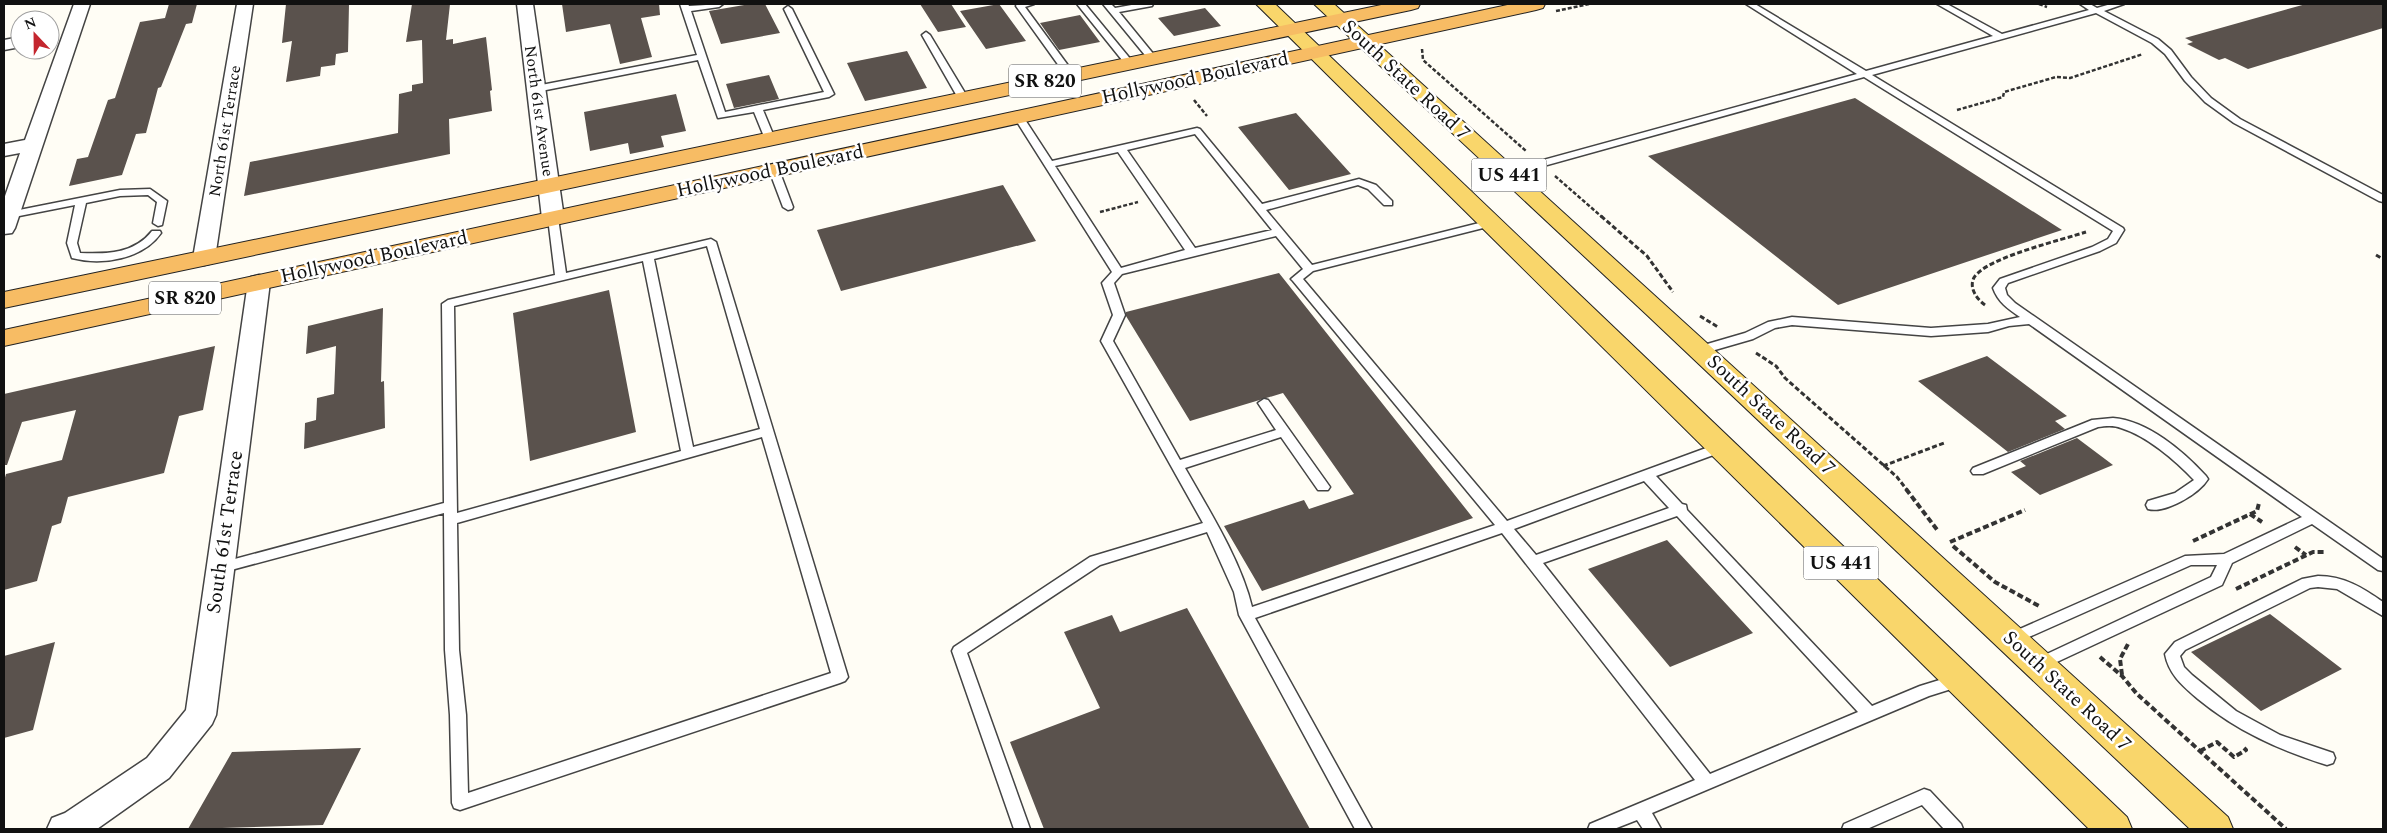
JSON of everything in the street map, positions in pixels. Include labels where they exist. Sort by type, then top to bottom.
[{"type":"highway","name":"Hollywood Boulevard","points":[[4,300],[117,266],[204,258],[1411,4]]},
{"type":"highway","name":"Hollywood Boulevard","points":[[4,338],[1536,4]]},
{"type":"main road","name":"South State Road 7","points":[[1265,4],[2114,829]]},
{"type":"main road","name":"South State Road 7","points":[[1323,4],[1701,350],[2215,829]]},
{"type":"street","points":[[6,221],[35,144],[82,4]]},
{"type":"street","name":"North 61st Terrace","points":[[204,258],[245,4]]},
{"type":"street","name":"North 61st Avenue","points":[[525,4],[553,218]]},
{"type":"street","points":[[60,36],[72,34]]},
{"type":"street","points":[[4,150],[35,144]]},
{"type":"street","name":"South 61st Terrace","points":[[64,829],[74,826],[158,768],[201,715],[259,282]]},
{"type":"lane","points":[[719,4],[685,7],[721,116],[828,94],[788,9]]},
{"type":"lane","points":[[1030,4],[1020,6],[1070,75]]},
{"type":"lane","points":[[1081,4],[1129,63]]},
{"type":"lane","points":[[1110,7],[1149,4]]},
{"type":"lane","points":[[1750,4],[2118,230],[2112,241],[2096,249],[2004,281],[1999,288],[2002,296],[2032,320],[2383,566]]},
{"type":"lane","points":[[1941,4],[1999,36]]},
{"type":"lane","points":[[2084,4],[2142,32],[2168,52],[2188,79],[2208,100],[2237,121],[2383,200]]},
{"type":"lane","points":[[1507,173],[1796,95],[1864,73],[2120,4]]},
{"type":"lane","points":[[1110,7],[1152,58]]},
{"type":"lane","points":[[926,35],[963,98]]},
{"type":"lane","points":[[536,89],[700,57]]},
{"type":"lane","points":[[758,108],[770,139]]},
{"type":"lane","points":[[1019,116],[1118,272]]},
{"type":"lane","points":[[1050,164],[1197,132],[1310,269]]},
{"type":"lane","points":[[1121,148],[1192,252]]},
{"type":"lane","points":[[774,170],[788,207]]},
{"type":"lane","points":[[1260,208],[1359,182],[1372,187],[1388,204]]},
{"type":"lane","points":[[6,221],[81,202],[120,193],[150,192],[162,201],[155,232],[117,266],[76,256],[72,243],[81,202]]},
{"type":"lane","points":[[553,218],[561,278]]},
{"type":"lane","points":[[1491,223],[1310,269],[1297,279],[1533,561],[1707,784]]},
{"type":"lane","points":[[1279,232],[1192,252],[1118,272],[1108,283],[1118,315],[1107,341],[1211,526],[1241,592],[1246,615],[1364,829]]},
{"type":"lane","points":[[711,242],[840,677],[460,803],[458,715],[452,650],[448,304],[561,278],[711,242]]},
{"type":"lane","points":[[648,257],[688,453]]},
{"type":"lane","points":[[1701,350],[1737,340],[1772,325],[1792,321],[1930,332],[1988,328],[2009,322],[2032,320]]},
{"type":"lane","points":[[1264,403],[1323,487]]},
{"type":"lane","points":[[1978,471],[2096,423],[2110,421],[2138,430],[2182,461],[2201,479],[2197,486],[2182,495],[2154,505]]},
{"type":"lane","points":[[220,568],[450,513],[688,453],[767,431]]},
{"type":"lane","points":[[1177,466],[1284,432]]},
{"type":"lane","points":[[1246,615],[1505,528],[1722,447]]},
{"type":"lane","points":[[1646,474],[1681,509],[1870,715]]},
{"type":"lane","points":[[1533,561],[1681,509]]},
{"type":"lane","points":[[2011,639],[2190,560],[2226,559],[2314,518]]},
{"type":"lane","points":[[1022,829],[959,651],[1095,561],[1211,526]]},
{"type":"lane","points":[[2039,664],[2217,581],[2226,559]]},
{"type":"lane","points":[[2327,758],[2287,746],[2245,726],[2222,711],[2183,677],[2173,665],[2172,654],[2180,646],[2307,583],[2321,580],[2344,585],[2358,592],[2383,610]]},
{"type":"lane","points":[[1596,829],[1925,691],[1960,680]]},
{"type":"lane","points":[[1850,829],[1924,796],[1955,829]]},
{"type":"lane","points":[[1640,811],[1653,829]]},
{"type":"path","points":[[1408,32],[1425,45],[1421,54],[1423,60],[1647,256],[1674,293]]},
{"type":"path","points":[[1956,111],[2003,98],[2004,92],[2056,77],[2070,78],[2151,51],[2168,52]]},
{"type":"path","points":[[1083,216],[1155,198]]},
{"type":"path","points":[[2009,322],[1979,301],[1973,291],[1972,280],[1978,271],[1994,263],[2093,229],[2087,223],[2100,218]]},
{"type":"path","points":[[2376,255],[2383,259]]},
{"type":"path","points":[[1698,315],[1776,366],[1785,378],[1896,478],[1936,530],[1994,582],[2010,592],[2042,602]]},
{"type":"path","points":[[1883,466],[1944,443]]},
{"type":"path","points":[[2190,543],[2257,511],[2260,503],[2255,496]]},
{"type":"path","points":[[1950,542],[2025,510]]},
{"type":"path","points":[[2034,601],[2057,620]]},
{"type":"path","points":[[2084,643],[2122,676],[2136,694],[2286,829]]},
{"type":"path","points":[[2200,751],[2217,742],[2234,757],[2246,750],[2228,734],[2245,726]]},
{"type":"building","points":[[169,4],[197,4],[192,23],[186,24],[161,87],[158,88],[146,133],[136,134],[122,175],[69,186],[77,159],[88,157],[108,100],[115,98],[140,22],[165,18]]},
{"type":"building","points":[[286,4],[349,4],[348,52],[336,54],[335,65],[321,67],[320,76],[286,82],[292,41],[282,43]]},
{"type":"building","points":[[412,4],[450,4],[446,40],[453,39],[453,44],[486,37],[492,90],[490,91],[492,111],[449,119],[450,154],[244,196],[250,162],[398,133],[399,94],[412,91],[412,85],[423,83],[422,40],[406,42]]},
{"type":"building","points":[[562,4],[659,4],[660,15],[641,18],[652,57],[620,64],[610,24],[566,32]]},
{"type":"building","points":[[750,4],[765,4],[780,33],[721,44],[709,11]]},
{"type":"building","points":[[920,4],[951,4],[966,27],[938,32]]},
{"type":"building","points":[[999,4],[1026,41],[986,49],[960,11]]},
{"type":"building","points":[[2306,4],[2383,4],[2383,28],[2248,69],[2225,58],[2219,60],[2187,44],[2193,42],[2185,38]]},
{"type":"building","points":[[1205,8],[1221,26],[1174,36],[1158,18]]},
{"type":"building","points":[[1080,15],[1100,42],[1059,50],[1040,23]]},
{"type":"building","points":[[907,51],[927,88],[865,101],[847,63]]},
{"type":"building","points":[[769,75],[779,99],[734,108],[726,84]]},
{"type":"building","points":[[676,94],[686,131],[661,136],[664,147],[630,154],[628,143],[590,151],[584,112]]},
{"type":"building","points":[[1855,98],[2062,230],[1838,305],[1648,156]]},
{"type":"building","points":[[1296,113],[1351,174],[1289,190],[1238,127]]},
{"type":"building","points":[[1003,185],[1036,241],[841,291],[817,230]]},
{"type":"building","points":[[1279,273],[1473,518],[1262,591],[1224,526],[1304,500],[1309,509],[1354,494],[1283,393],[1190,421],[1126,316],[1126,312]]},
{"type":"building","points":[[609,290],[636,432],[530,461],[513,313]]},
{"type":"building","points":[[383,308],[381,382],[384,381],[385,428],[304,449],[305,423],[316,420],[317,398],[334,394],[336,346],[306,354],[308,326]]},
{"type":"building","points":[[215,346],[203,410],[179,416],[164,473],[68,497],[61,523],[52,526],[37,581],[4,590],[4,481],[6,474],[62,460],[76,410],[22,422],[7,465],[4,465],[4,394]]},
{"type":"building","points":[[1987,356],[2067,416],[2055,421],[2065,429],[2008,452],[1918,381]]},
{"type":"building","points":[[2077,438],[2113,465],[2040,495],[2011,472],[2026,466],[2020,461]]},
{"type":"building","points":[[1667,540],[1753,633],[1670,667],[1588,569]]},
{"type":"building","points":[[1187,608],[1310,829],[1044,829],[1010,742],[1100,708],[1064,632],[1112,615],[1120,632]]},
{"type":"building","points":[[2270,614],[2342,669],[2261,711],[2191,652]]},
{"type":"building","points":[[55,642],[33,730],[4,738],[4,656]]},
{"type":"building","points":[[361,748],[323,825],[188,829],[232,752]]}]
